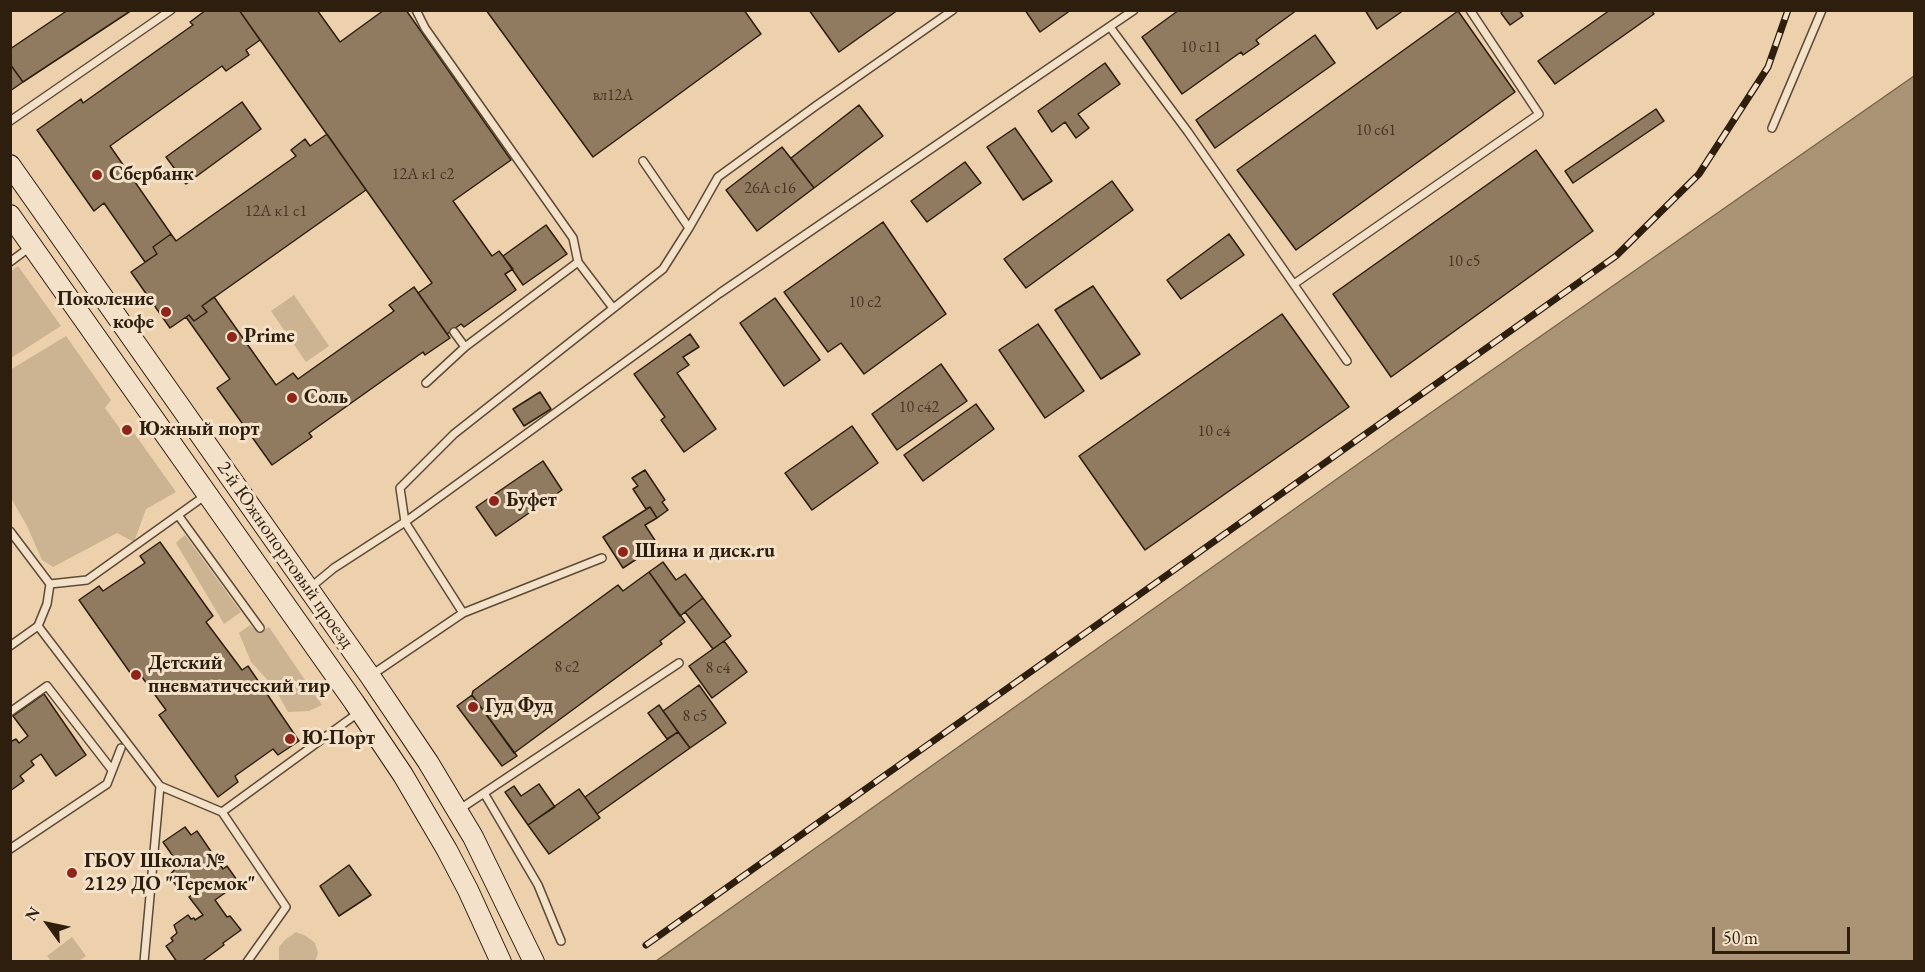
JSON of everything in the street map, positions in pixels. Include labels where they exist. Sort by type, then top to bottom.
[{"type":"main road","name":"2-й Южнопортовый проезд","points":[[10,165],[370,676],[428,762],[458,810],[494,877],[534,962]]},
{"type":"main road","name":"2-й Южнопортовый проезд","points":[[10,215],[403,776],[447,850],[501,962]]},
{"type":"lane","points":[[10,121],[171,10]]},
{"type":"lane","points":[[416,10],[425,28],[573,238],[578,262],[613,308]]},
{"type":"lane","points":[[463,613],[405,522],[400,488],[454,434],[663,269],[718,177],[952,10]]},
{"type":"lane","points":[[309,589],[334,568],[405,522],[720,294],[1134,10]]},
{"type":"lane","points":[[1294,284],[1539,114],[1470,10]]},
{"type":"lane","points":[[1772,128],[1822,10]]},
{"type":"lane","points":[[1110,27],[1188,132],[1347,361]]},
{"type":"lane","points":[[643,160],[689,228]]},
{"type":"lane","points":[[10,262],[32,245]]},
{"type":"lane","points":[[426,383],[465,347],[578,262]]},
{"type":"lane","points":[[454,332],[465,347]]},
{"type":"lane","points":[[50,584],[87,580],[207,494]]},
{"type":"lane","points":[[178,515],[260,628]]},
{"type":"lane","points":[[10,531],[50,584],[47,604],[38,626],[10,646]]},
{"type":"lane","points":[[370,676],[463,613],[602,558]]},
{"type":"lane","points":[[38,626],[160,786],[222,812],[286,907],[247,962]]},
{"type":"lane","points":[[458,810],[679,663]]},
{"type":"lane","points":[[10,712],[46,686],[112,770]]},
{"type":"lane","points":[[222,812],[360,712]]},
{"type":"lane","points":[[10,849],[107,784],[121,748]]},
{"type":"lane","points":[[144,962],[160,786]]},
{"type":"lane","points":[[484,794],[538,885],[561,941]]},
{"type":"shaded area","points":[[1914,76],[1914,961],[656,961],[1406,430]]},
{"type":"shaded area","points":[[18,266],[61,326],[11,358],[11,271]]},
{"type":"shaded area","points":[[294,295],[329,346],[306,362],[271,311]]},
{"type":"shaded area","points":[[66,336],[111,400],[105,408],[126,437],[134,433],[176,492],[146,509],[134,542],[117,533],[53,567],[42,560],[11,498],[10,370]]},
{"type":"shaded area","points":[[185,535],[241,612],[224,624],[176,543]]},
{"type":"shaded area","points":[[250,625],[259,633],[269,627],[322,705],[309,711],[288,712],[274,687],[251,662],[239,633]]},
{"type":"shaded area","points":[[296,932],[315,943],[318,953],[315,961],[281,962],[279,960],[279,947]]},
{"type":"shaded area","points":[[72,937],[86,956],[79,961],[51,961],[47,956]]},
{"type":"building","points":[[68,10],[132,10],[23,82],[10,64],[10,49]]},
{"type":"building","points":[[206,10],[239,10],[260,40],[246,50],[249,55],[226,71],[222,66],[110,146],[171,234],[153,247],[157,254],[145,262],[104,203],[94,211],[37,130],[81,99],[83,103],[193,25],[190,22]]},
{"type":"building","points":[[239,10],[317,10],[340,42],[384,10],[406,10],[511,160],[453,201],[492,256],[499,251],[513,269],[505,274],[516,290],[464,327],[461,324],[447,334],[418,293],[432,283]]},
{"type":"building","points":[[486,10],[744,10],[761,34],[593,157]]},
{"type":"building","points":[[809,10],[898,10],[839,52]]},
{"type":"building","points":[[1025,10],[1071,10],[1040,32]]},
{"type":"building","points":[[1179,10],[1297,10],[1256,40],[1259,44],[1243,55],[1241,52],[1182,94],[1142,37]]},
{"type":"building","points":[[1365,10],[1404,10],[1377,29]]},
{"type":"building","points":[[1504,10],[1519,10],[1523,16],[1510,25],[1501,13]]},
{"type":"building","points":[[1610,10],[1651,10],[1654,14],[1555,84],[1538,61]]},
{"type":"building","points":[[1458,11],[1515,92],[1296,250],[1237,170]]},
{"type":"building","points":[[1315,35],[1335,63],[1215,148],[1196,120]]},
{"type":"building","points":[[1105,63],[1120,84],[1078,114],[1089,128],[1076,138],[1065,122],[1052,132],[1038,111]]},
{"type":"building","points":[[10,64],[23,82],[10,91]]},
{"type":"building","points":[[242,102],[261,129],[186,184],[166,157]]},
{"type":"building","points":[[859,105],[883,136],[814,188],[791,158]]},
{"type":"building","points":[[1656,109],[1664,121],[1573,183],[1565,171]]},
{"type":"building","points":[[1015,128],[1052,181],[1023,200],[987,147]]},
{"type":"building","points":[[327,134],[366,190],[202,306],[207,312],[194,321],[189,315],[170,328],[131,272],[157,254],[153,247],[171,234],[176,241],[296,156],[291,150],[305,139],[310,146]]},
{"type":"building","points":[[782,147],[814,188],[757,231],[726,190]]},
{"type":"building","points":[[1536,150],[1593,231],[1391,377],[1333,294]]},
{"type":"building","points":[[965,162],[981,183],[927,222],[911,201]]},
{"type":"building","points":[[1112,181],[1133,210],[1026,288],[1004,259]]},
{"type":"building","points":[[883,222],[946,314],[864,374],[841,343],[828,352],[784,292]]},
{"type":"building","points":[[546,225],[567,254],[523,285],[503,256]]},
{"type":"building","points":[[1229,234],[1244,255],[1181,299],[1167,280]]},
{"type":"building","points":[[1093,286],[1140,354],[1101,379],[1055,310]]},
{"type":"building","points":[[414,287],[450,338],[425,355],[423,352],[309,433],[312,437],[272,465],[217,388],[230,379],[186,317],[189,315],[194,321],[207,312],[202,306],[214,297],[276,385],[293,373],[298,379],[394,311],[389,305]]},
{"type":"building","points":[[775,298],[820,360],[784,386],[740,323]]},
{"type":"building","points":[[1282,314],[1349,407],[1145,550],[1079,456]]},
{"type":"building","points":[[1038,324],[1084,391],[1045,418],[999,350]]},
{"type":"building","points":[[690,334],[699,347],[683,357],[689,365],[677,373],[716,429],[684,452],[661,420],[665,417],[634,374]]},
{"type":"building","points":[[941,364],[967,401],[897,450],[872,414]]},
{"type":"building","points":[[540,392],[551,409],[524,426],[513,409]]},
{"type":"building","points":[[976,404],[994,429],[923,481],[904,455]]},
{"type":"building","points":[[852,426],[878,463],[812,510],[785,473]]},
{"type":"building","points":[[543,461],[562,490],[496,536],[476,507]]},
{"type":"building","points":[[645,470],[665,500],[662,502],[668,510],[657,518],[650,507],[646,509],[633,489],[638,486],[632,478]]},
{"type":"building","points":[[650,507],[657,518],[645,525],[658,545],[623,568],[603,537]]},
{"type":"building","points":[[160,542],[213,616],[206,622],[242,670],[248,666],[299,741],[278,755],[273,749],[235,776],[238,782],[218,797],[159,715],[166,710],[142,677],[136,681],[79,600],[99,586],[103,591],[145,563],[140,556]]},
{"type":"building","points":[[663,562],[676,580],[685,574],[703,598],[680,616],[649,572]]},
{"type":"building","points":[[649,572],[685,622],[660,641],[662,644],[514,753],[472,695],[473,691],[618,585],[623,591]]},
{"type":"building","points":[[703,598],[731,636],[713,649],[685,612]]},
{"type":"building","points":[[724,641],[747,672],[712,698],[689,666]]},
{"type":"building","points":[[699,685],[726,723],[690,748],[663,711]]},
{"type":"building","points":[[44,694],[86,755],[56,776],[41,754],[31,761],[34,765],[20,776],[24,781],[10,791],[10,742],[16,739],[19,743],[28,736],[13,716]]},
{"type":"building","points":[[472,695],[517,756],[502,766],[457,706]]},
{"type":"building","points":[[659,705],[678,732],[667,739],[648,713]]},
{"type":"building","points":[[678,732],[690,748],[597,814],[585,797]]},
{"type":"building","points":[[539,784],[555,807],[528,825],[505,792],[514,786],[521,796]]},
{"type":"building","points":[[579,789],[600,818],[549,854],[528,825]]},
{"type":"building","points":[[185,827],[191,835],[197,831],[223,869],[227,866],[239,883],[215,900],[227,917],[230,916],[241,930],[201,962],[177,962],[166,946],[173,941],[171,938],[177,933],[174,925],[188,915],[195,920],[203,915],[189,897],[193,894],[189,888],[186,890],[183,886],[179,889],[169,876],[176,868],[171,861],[175,859],[163,842]]},
{"type":"building","points":[[349,865],[371,895],[339,916],[320,886]]},
{"type":"railway","points":[[646,945],[1616,256],[1699,174],[1768,67],[1788,10]]},
{"type":"place","name":"Сбербанк","points":[[97,175]]},
{"type":"place","name":"Поколение кофе","points":[[166,312]]},
{"type":"place","name":"Prime","points":[[232,337]]},
{"type":"place","name":"Соль","points":[[292,398]]},
{"type":"place","name":"Южный порт","points":[[127,430]]},
{"type":"place","name":"Буфет","points":[[494,501]]},
{"type":"place","name":"Шина и диск.ru","points":[[623,552]]},
{"type":"place","name":"Детский пневматический тир","points":[[136,675]]},
{"type":"place","name":"Гуд Фуд","points":[[473,707]]},
{"type":"place","name":"Ю-Порт","points":[[290,739]]},
{"type":"place","name":"ГБОУ Школа № 2129 ДО \"Теремок\"","points":[[72,873]]}]
